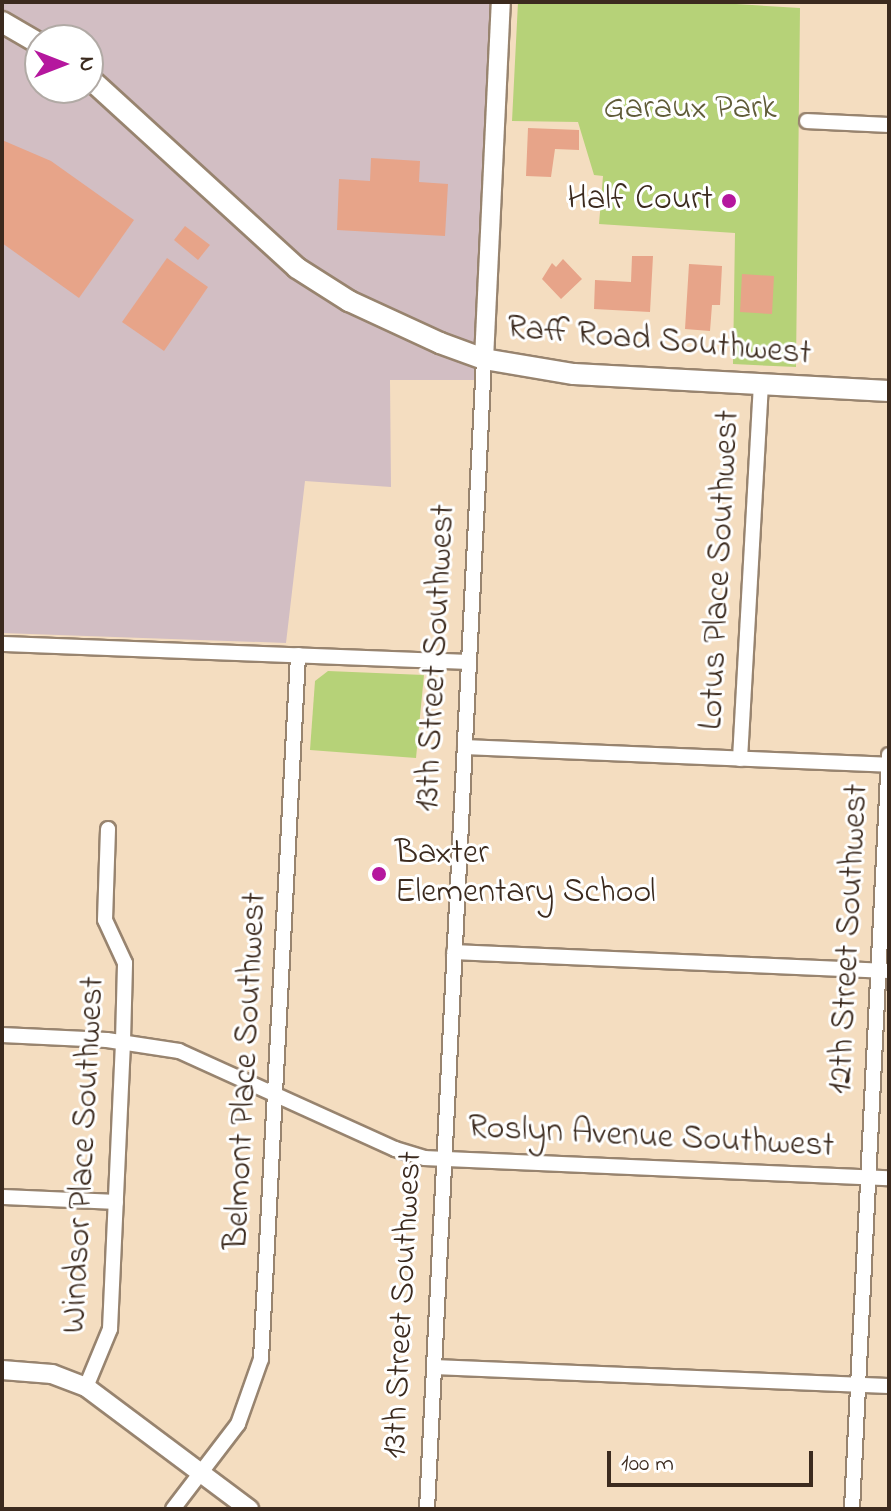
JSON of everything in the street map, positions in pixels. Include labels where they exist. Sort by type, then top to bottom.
[{"type":"main road","points":[[2,22],[24,35]]},
{"type":"main road","name":"Raff Road Southwest","points":[[104,92],[249,229],[297,268],[377,316],[484,359],[574,374],[889,391]]},
{"type":"street","name":"13th Street Southwest","points":[[427,1509],[501,2]]},
{"type":"street","points":[[807,121],[889,125]]},
{"type":"street","name":"Lotus Place Southwest","points":[[740,759],[761,384]]},
{"type":"street","points":[[2,644],[469,662]]},
{"type":"street","name":"Belmont Place Southwest","points":[[173,1509],[203,1473],[248,1406],[261,1359],[298,655]]},
{"type":"street","points":[[465,747],[889,765]]},
{"type":"street","name":"12th Street Southwest","points":[[852,1509],[868,1177],[884,971],[889,755]]},
{"type":"street","name":"Windsor Place Southwest","points":[[86,1387],[110,1329],[123,1041],[125,963],[105,920],[108,829]]},
{"type":"street","points":[[454,952],[884,971]]},
{"type":"street","name":"Roslyn Avenue Southwest","points":[[2,1035],[123,1041],[198,1058],[395,1149],[443,1159],[889,1178]]},
{"type":"street","points":[[2,1197],[116,1202]]},
{"type":"street","points":[[435,1367],[889,1386]]},
{"type":"street","points":[[2,1370],[52,1374],[86,1387],[249,1509]]},
{"type":"shaded area","points":[[2,2],[491,2],[474,380],[390,380],[391,487],[305,481],[286,643],[2,633]]},
{"type":"green space","name":"Garaux Park","points":[[518,2],[704,2],[800,8],[796,367],[733,364],[735,233],[599,224],[603,176],[594,175],[578,122],[512,121]]},
{"type":"green space","points":[[328,671],[424,675],[416,758],[310,750],[315,681]]},
{"type":"building","points":[[528,128],[579,130],[579,150],[555,149],[551,177],[526,176]]},
{"type":"building","points":[[2,140],[51,161],[134,220],[79,298],[2,243]]},
{"type":"building","points":[[371,158],[420,161],[419,182],[448,184],[445,236],[337,230],[339,179],[370,181]]},
{"type":"building","points":[[185,226],[210,245],[198,260],[174,240]]},
{"type":"building","points":[[632,256],[653,256],[650,312],[594,309],[595,280],[631,282]]},
{"type":"building","points":[[167,258],[208,287],[164,351],[122,322]]},
{"type":"building","points":[[563,259],[582,279],[561,299],[542,279],[552,263],[556,267]]},
{"type":"building","points":[[689,264],[722,266],[720,305],[712,305],[710,331],[685,329]]},
{"type":"building","points":[[742,274],[774,276],[772,314],[740,312]]},
{"type":"place","name":"Half Court","points":[[729,201]]},
{"type":"place","name":"Baxter Elementary School","points":[[379,874]]}]
